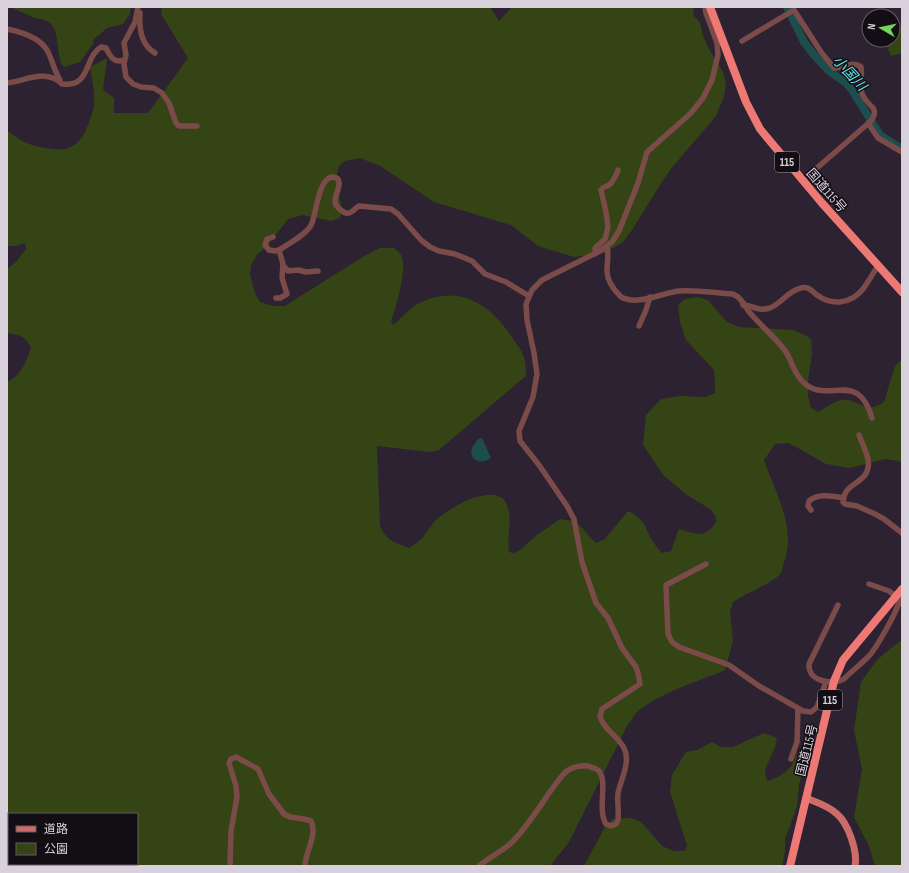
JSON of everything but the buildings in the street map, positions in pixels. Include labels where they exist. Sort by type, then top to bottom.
[{"type":"highway","name":"国道115号","points":[[710,7],[746,102],[760,129],[821,202],[902,291]]},
{"type":"highway","name":"国道115号","points":[[790,866],[830,682],[844,660],[898,593]]},
{"type":"main road","points":[[806,798],[827,807],[837,814],[845,824],[854,850],[855,866]]},
{"type":"street","points":[[138,7],[141,10],[140,19],[142,36],[149,48],[155,52]]},
{"type":"street","points":[[138,7],[135,22],[125,39],[124,45],[126,55],[124,64],[126,77],[130,82],[141,88],[157,90],[162,93],[169,103],[176,124],[179,126],[198,126]]},
{"type":"street","points":[[479,866],[501,851],[516,838],[558,781],[568,770],[578,766],[594,768],[599,771],[601,775],[603,793],[602,817],[606,824],[611,826],[616,824],[618,816],[618,792],[626,763],[626,753],[624,747],[602,722],[600,711],[640,684],[636,667],[622,648],[608,618],[596,603],[582,562],[574,519],[567,506],[519,438],[519,431],[533,397],[536,374],[526,315],[526,304],[532,290],[542,280],[607,248],[619,231],[638,183],[647,152],[694,110],[705,94],[712,80],[718,57],[718,47],[705,7]]},
{"type":"street","points":[[742,41],[795,10],[817,46],[834,68],[840,69],[852,64],[861,67],[861,92],[875,111],[873,117],[810,174]]},
{"type":"street","points":[[7,29],[33,38],[42,44],[49,53],[54,70],[61,82]]},
{"type":"street","points":[[7,83],[17,82],[37,75],[57,78],[64,84],[72,84],[80,79],[99,47],[105,47],[111,57],[117,61],[124,60]]},
{"type":"street","points":[[868,123],[878,138],[902,152]]},
{"type":"street","points":[[595,254],[595,248],[605,237],[608,225],[601,190],[614,180],[618,170]]},
{"type":"street","points":[[273,237],[267,239],[266,248],[272,251],[279,250],[311,227],[322,187],[328,179],[335,178],[338,180],[339,184],[335,196],[336,204],[338,208],[345,213],[350,213],[359,206],[391,209],[398,214],[421,240],[430,247],[439,251],[455,254],[472,261],[485,274],[506,282],[529,296]]},
{"type":"street","points":[[607,248],[607,275],[616,292],[621,297],[636,300],[678,291],[733,294],[739,298],[752,316],[783,347],[795,373],[806,384],[812,389],[821,391],[840,389],[855,393],[867,405],[872,418]]},
{"type":"street","points":[[279,250],[283,265],[288,271],[318,271]]},
{"type":"street","points":[[276,298],[280,298],[287,294],[281,276],[283,265]]},
{"type":"street","points":[[743,305],[756,309],[770,308],[801,287],[810,289],[826,301],[837,303],[843,302],[855,297],[862,290],[878,266]]},
{"type":"street","points":[[639,326],[650,297]]},
{"type":"street","points":[[859,435],[867,456],[868,466],[863,478],[846,491],[843,501],[845,504],[857,506],[875,514],[902,533]]},
{"type":"street","points":[[811,510],[808,506],[809,501],[814,498],[832,496],[844,498]]},
{"type":"street","points":[[706,564],[666,585],[667,628],[672,642],[679,647],[734,667],[758,686],[798,709],[808,712],[814,710],[819,704],[830,682]]},
{"type":"street","points":[[838,605],[809,664],[809,668],[813,676],[830,682],[844,679],[871,654],[898,605],[900,599],[898,593],[869,584]]},
{"type":"street","points":[[791,759],[797,742],[798,709]]},
{"type":"street","points":[[230,866],[231,831],[238,797],[230,763],[232,759],[236,757],[258,769],[269,794],[284,814],[292,818],[311,821],[313,826],[305,866]]},
{"type":"green space","points":[[11,7],[131,7],[130,14],[123,24],[107,28],[93,40],[94,42],[80,62],[64,67],[61,63],[56,33],[50,23],[45,20],[32,17]]},
{"type":"green space","points":[[162,7],[490,7],[499,21],[512,7],[693,7],[694,16],[700,23],[703,36],[709,49],[723,72],[726,83],[724,96],[716,116],[670,170],[623,242],[605,253],[574,257],[538,246],[511,225],[434,202],[380,166],[360,158],[345,161],[339,166],[336,179],[342,210],[340,218],[331,221],[303,215],[288,219],[268,245],[257,255],[251,265],[250,275],[255,293],[260,302],[273,306],[285,306],[361,258],[380,248],[394,248],[401,255],[403,269],[396,307],[391,321],[393,325],[410,309],[422,302],[437,297],[451,295],[464,297],[487,309],[498,319],[522,351],[525,362],[526,376],[439,450],[430,452],[377,446],[380,526],[388,538],[409,548],[415,544],[434,522],[446,512],[471,499],[487,495],[499,497],[506,503],[510,521],[508,546],[509,552],[513,553],[519,551],[537,535],[560,519],[577,523],[596,543],[605,539],[628,511],[642,521],[654,543],[662,553],[671,551],[679,529],[699,534],[712,528],[716,522],[715,515],[710,509],[687,495],[664,476],[643,445],[646,415],[661,399],[680,396],[705,397],[715,393],[714,370],[686,340],[680,322],[678,305],[685,299],[698,297],[708,300],[727,322],[739,327],[793,330],[811,339],[812,354],[808,381],[808,395],[811,408],[818,412],[841,400],[852,401],[867,407],[877,406],[884,402],[895,366],[902,359],[902,463],[899,461],[885,459],[850,468],[826,464],[789,443],[775,444],[764,460],[783,510],[788,536],[787,549],[781,573],[771,581],[733,602],[730,611],[733,641],[725,670],[658,698],[647,704],[635,714],[627,726],[569,842],[550,866],[7,866],[7,382],[12,380],[20,372],[26,362],[31,347],[21,336],[7,333],[7,269],[16,262],[26,249],[25,243],[16,246],[7,246],[7,130],[20,140],[39,147],[54,149],[68,148],[78,142],[86,130],[94,108],[94,90],[90,67],[107,58],[103,90],[114,98],[114,113],[148,113],[188,58],[161,14]]},
{"type":"green space","points":[[902,26],[902,53],[891,56],[888,48],[901,48]]},
{"type":"green space","points":[[902,640],[902,866],[875,866],[869,846],[854,817],[862,769],[854,730],[861,682],[877,660]]},
{"type":"green space","points":[[764,733],[777,738],[775,747],[765,770],[767,781],[786,772],[793,764],[797,753],[804,751],[803,772],[799,784],[797,807],[785,839],[785,852],[782,866],[584,866],[606,825],[613,819],[631,818],[641,822],[662,846],[674,851],[685,851],[687,845],[670,792],[672,775],[686,752],[697,750],[712,742],[721,747],[733,747]]},
{"type":"shaded area","points":[[482,438],[491,458],[480,461],[474,459],[471,452],[478,439]]},
{"type":"waterway","name":"小国川","points":[[787,7],[804,42],[814,55],[829,71],[846,83],[852,90],[880,135],[902,149]]}]
